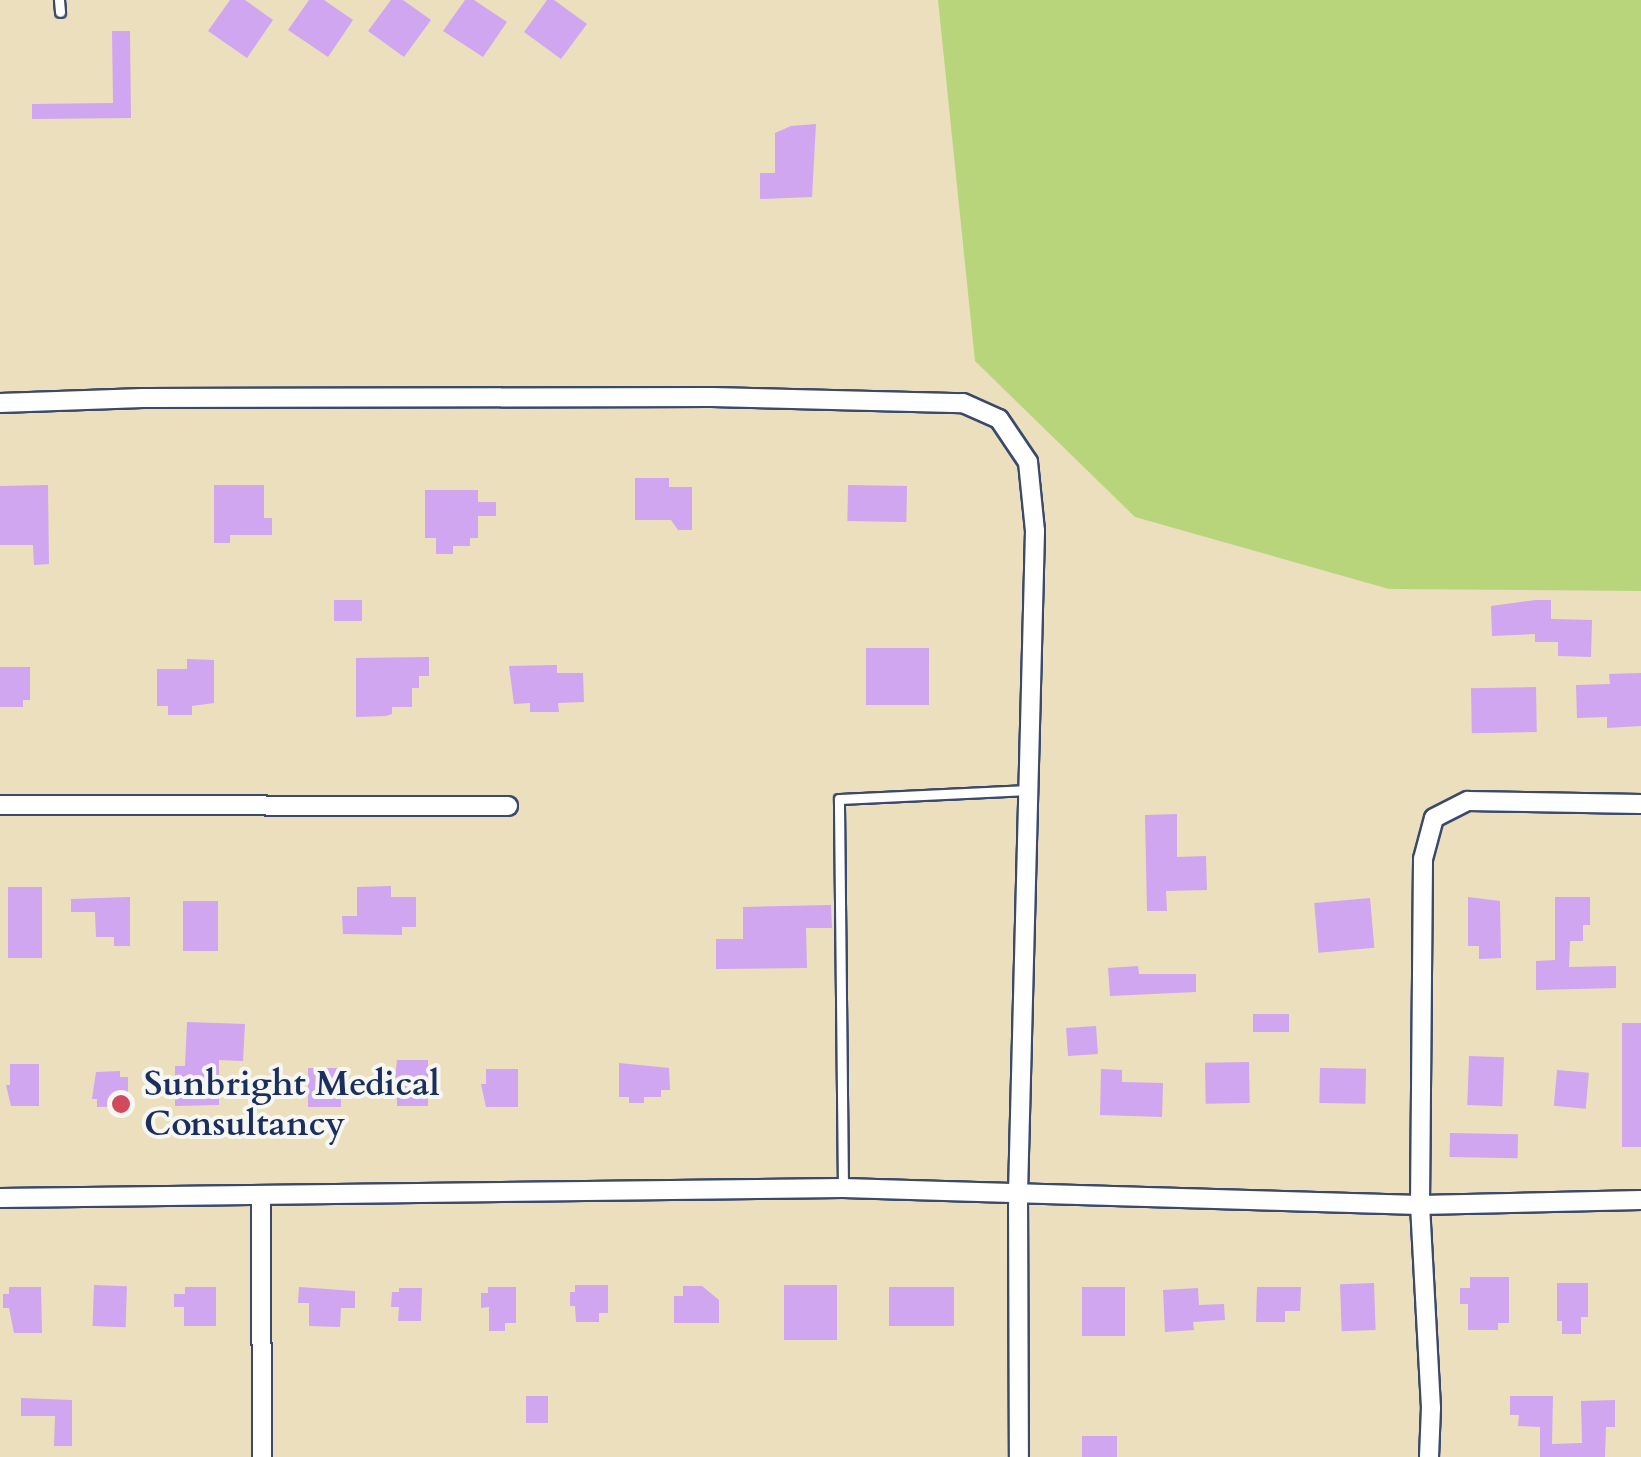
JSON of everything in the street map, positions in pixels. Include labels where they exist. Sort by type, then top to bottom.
[{"type":"street","points":[[0,403],[143,398],[634,397],[963,403],[999,419],[1028,462],[1035,531],[1018,1194],[1020,1457]]},
{"type":"street","points":[[1429,1457],[1431,1408],[1420,1205],[1423,859],[1434,818],[1468,801],[1641,804]]},
{"type":"street","points":[[0,805],[508,806]]},
{"type":"street","points":[[0,1198],[843,1188],[1420,1205],[1641,1200]]},
{"type":"street","points":[[261,1196],[262,1457]]},
{"type":"lane","points":[[59,0],[60,12]]},
{"type":"lane","points":[[843,1188],[838,799],[1029,790]]},
{"type":"green space","points":[[938,0],[1641,0],[1641,591],[1389,589],[1135,517],[975,361]]},
{"type":"building","points":[[230,0],[245,0],[273,20],[247,58],[208,31]]},
{"type":"building","points":[[309,0],[324,0],[353,20],[328,57],[288,30]]},
{"type":"building","points":[[391,0],[403,0],[431,20],[404,57],[368,31]]},
{"type":"building","points":[[465,0],[474,0],[507,22],[483,57],[443,31]]},
{"type":"building","points":[[547,0],[554,0],[587,24],[561,59],[524,32]]},
{"type":"building","points":[[112,31],[130,31],[131,118],[32,119],[32,104],[113,103]]},
{"type":"building","points":[[816,124],[812,197],[760,199],[760,173],[775,173],[775,133],[791,126]]},
{"type":"building","points":[[635,478],[669,478],[669,487],[692,487],[692,530],[678,530],[671,520],[635,520]]},
{"type":"building","points":[[48,485],[49,564],[34,565],[33,545],[0,545],[0,486]]},
{"type":"building","points":[[214,485],[264,485],[264,518],[272,518],[272,535],[230,535],[230,543],[214,543]]},
{"type":"building","points":[[848,485],[907,486],[906,522],[847,521]]},
{"type":"building","points":[[425,490],[478,490],[478,502],[496,502],[496,516],[478,516],[478,538],[470,538],[470,546],[453,546],[453,554],[436,554],[436,538],[425,538]]},
{"type":"building","points":[[334,600],[362,600],[362,621],[334,621]]},
{"type":"building","points":[[1551,600],[1551,619],[1592,620],[1591,657],[1558,656],[1558,642],[1535,642],[1535,634],[1492,636],[1491,606]]},
{"type":"building","points":[[866,648],[929,648],[929,705],[866,705]]},
{"type":"building","points":[[429,657],[429,676],[419,676],[419,688],[412,688],[412,707],[392,707],[392,714],[386,716],[356,717],[356,658]]},
{"type":"building","points":[[187,659],[214,660],[214,703],[192,706],[192,715],[168,715],[168,706],[157,706],[157,669],[187,669]]},
{"type":"building","points":[[557,665],[557,673],[583,673],[584,702],[558,703],[559,712],[530,712],[530,703],[514,704],[509,666]]},
{"type":"building","points":[[0,667],[30,667],[30,700],[23,700],[23,707],[0,707]]},
{"type":"building","points":[[1641,673],[1641,726],[1607,728],[1607,717],[1577,718],[1576,685],[1610,684],[1609,674]]},
{"type":"building","points":[[1536,687],[1537,732],[1472,733],[1471,688]]},
{"type":"building","points":[[1177,814],[1177,857],[1206,856],[1207,890],[1166,891],[1167,911],[1147,911],[1145,815]]},
{"type":"building","points":[[391,886],[391,897],[416,897],[416,927],[402,927],[402,935],[343,934],[342,916],[357,916],[357,887]]},
{"type":"building","points":[[8,887],[42,887],[42,958],[8,958]]},
{"type":"building","points":[[130,897],[130,946],[114,946],[114,937],[96,937],[95,912],[71,912],[71,899]]},
{"type":"building","points":[[1468,897],[1500,901],[1501,958],[1479,959],[1479,946],[1468,946]]},
{"type":"building","points":[[1555,897],[1590,897],[1590,925],[1583,925],[1583,941],[1570,941],[1569,967],[1616,966],[1616,988],[1536,990],[1536,961],[1555,960]]},
{"type":"building","points":[[1370,898],[1374,948],[1319,953],[1314,903]]},
{"type":"building","points":[[183,901],[218,901],[218,951],[183,951]]},
{"type":"building","points":[[831,905],[832,928],[806,928],[807,968],[716,969],[716,939],[743,939],[743,907]]},
{"type":"building","points":[[1138,966],[1139,974],[1196,974],[1196,992],[1110,996],[1108,968]]},
{"type":"building","points":[[1253,1014],[1289,1014],[1289,1032],[1253,1032]]},
{"type":"building","points":[[187,1022],[245,1024],[243,1061],[219,1060],[219,1105],[175,1106],[175,1066],[185,1066]]},
{"type":"building","points":[[1622,1023],[1641,1023],[1641,1147],[1622,1147]]},
{"type":"building","points":[[1096,1026],[1098,1054],[1068,1056],[1066,1028]]},
{"type":"building","points":[[1469,1056],[1504,1057],[1502,1106],[1467,1105]]},
{"type":"building","points":[[397,1060],[428,1060],[428,1106],[397,1106],[397,1099],[393,1099]]},
{"type":"building","points":[[1249,1062],[1250,1103],[1206,1104],[1205,1063]]},
{"type":"building","points":[[619,1063],[669,1068],[670,1090],[661,1090],[661,1097],[644,1097],[644,1103],[629,1103],[629,1097],[619,1097]]},
{"type":"building","points":[[10,1064],[39,1064],[39,1106],[11,1106],[6,1085],[10,1085]]},
{"type":"building","points":[[308,1068],[341,1068],[341,1107],[308,1107]]},
{"type":"building","points":[[1320,1068],[1366,1069],[1365,1104],[1319,1103]]},
{"type":"building","points":[[486,1069],[518,1069],[518,1107],[486,1107],[481,1084],[486,1084]]},
{"type":"building","points":[[1101,1069],[1122,1070],[1122,1082],[1163,1083],[1162,1117],[1100,1115]]},
{"type":"building","points":[[1557,1070],[1589,1073],[1586,1109],[1554,1106]]},
{"type":"building","points":[[120,1071],[120,1077],[128,1077],[128,1106],[97,1107],[97,1099],[92,1099],[96,1072]]},
{"type":"building","points":[[1450,1133],[1518,1134],[1518,1158],[1450,1157]]},
{"type":"building","points":[[1470,1277],[1509,1277],[1509,1323],[1498,1323],[1498,1330],[1468,1330],[1468,1304],[1460,1304],[1460,1288],[1470,1288]]},
{"type":"building","points":[[1374,1283],[1376,1330],[1342,1331],[1340,1284]]},
{"type":"building","points":[[1557,1283],[1588,1283],[1588,1317],[1581,1317],[1581,1334],[1562,1334],[1562,1321],[1557,1321]]},
{"type":"building","points":[[94,1285],[127,1286],[126,1327],[93,1326]]},
{"type":"building","points":[[575,1285],[608,1285],[608,1313],[599,1313],[599,1322],[576,1322],[575,1306],[570,1306],[570,1292],[575,1292]]},
{"type":"building","points":[[784,1285],[837,1285],[837,1340],[784,1340]]},
{"type":"building","points":[[683,1286],[702,1286],[719,1300],[719,1323],[674,1323],[674,1296],[683,1296]]},
{"type":"building","points":[[9,1287],[41,1287],[42,1333],[14,1333],[9,1308],[3,1308],[3,1294],[9,1294]]},
{"type":"building","points":[[185,1287],[216,1287],[216,1326],[184,1326],[184,1307],[174,1307],[174,1294],[185,1294]]},
{"type":"building","points":[[299,1287],[355,1291],[355,1308],[341,1308],[340,1327],[309,1326],[309,1303],[298,1303]]},
{"type":"building","points":[[488,1287],[516,1287],[516,1323],[505,1323],[505,1331],[489,1331],[489,1307],[481,1308],[481,1293],[488,1293]]},
{"type":"building","points":[[889,1287],[954,1287],[954,1326],[889,1326]]},
{"type":"building","points":[[1082,1287],[1125,1287],[1125,1336],[1082,1336]]},
{"type":"building","points":[[1257,1287],[1301,1287],[1300,1311],[1285,1311],[1285,1322],[1256,1322]]},
{"type":"building","points":[[399,1288],[422,1288],[421,1321],[398,1321],[399,1307],[391,1307],[392,1292],[399,1292]]},
{"type":"building","points":[[1198,1288],[1199,1305],[1224,1304],[1225,1320],[1193,1322],[1194,1330],[1165,1332],[1163,1290]]},
{"type":"building","points":[[526,1396],[548,1396],[548,1423],[526,1423]]},
{"type":"building","points":[[1510,1396],[1553,1396],[1552,1444],[1582,1443],[1581,1401],[1615,1400],[1615,1427],[1606,1427],[1605,1457],[1540,1457],[1540,1427],[1518,1426],[1519,1415],[1510,1415]]},
{"type":"building","points":[[21,1398],[72,1400],[72,1446],[54,1446],[55,1416],[21,1416]]},
{"type":"building","points":[[1082,1436],[1117,1436],[1117,1457],[1082,1457]]},
{"type":"place","name":"Sunbright Medical Consultancy","points":[[121,1104]]}]
